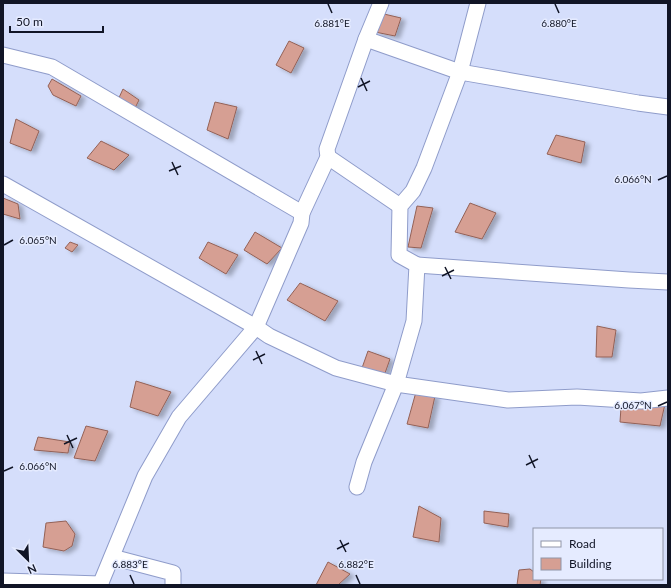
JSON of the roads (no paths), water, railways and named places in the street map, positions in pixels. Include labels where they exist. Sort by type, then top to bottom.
[{"type":"street","points":[[3,581],[101,584],[145,476],[179,417],[256,327],[301,223],[302,213],[328,157],[327,148],[380,3]]},
{"type":"street","points":[[478,3],[460,72],[424,168],[413,191],[400,206],[399,255],[417,265],[668,282]]},
{"type":"street","points":[[366,39],[460,72],[668,107]]},
{"type":"street","points":[[3,55],[52,67],[302,213]]},
{"type":"street","points":[[328,157],[400,206]]},
{"type":"street","points":[[3,184],[256,327],[269,336],[336,368],[396,384],[508,400],[577,397],[641,400],[668,398]]},
{"type":"street","points":[[357,487],[364,462],[396,384],[414,321],[417,265]]},
{"type":"street","points":[[112,557],[173,573],[173,585]]}]
